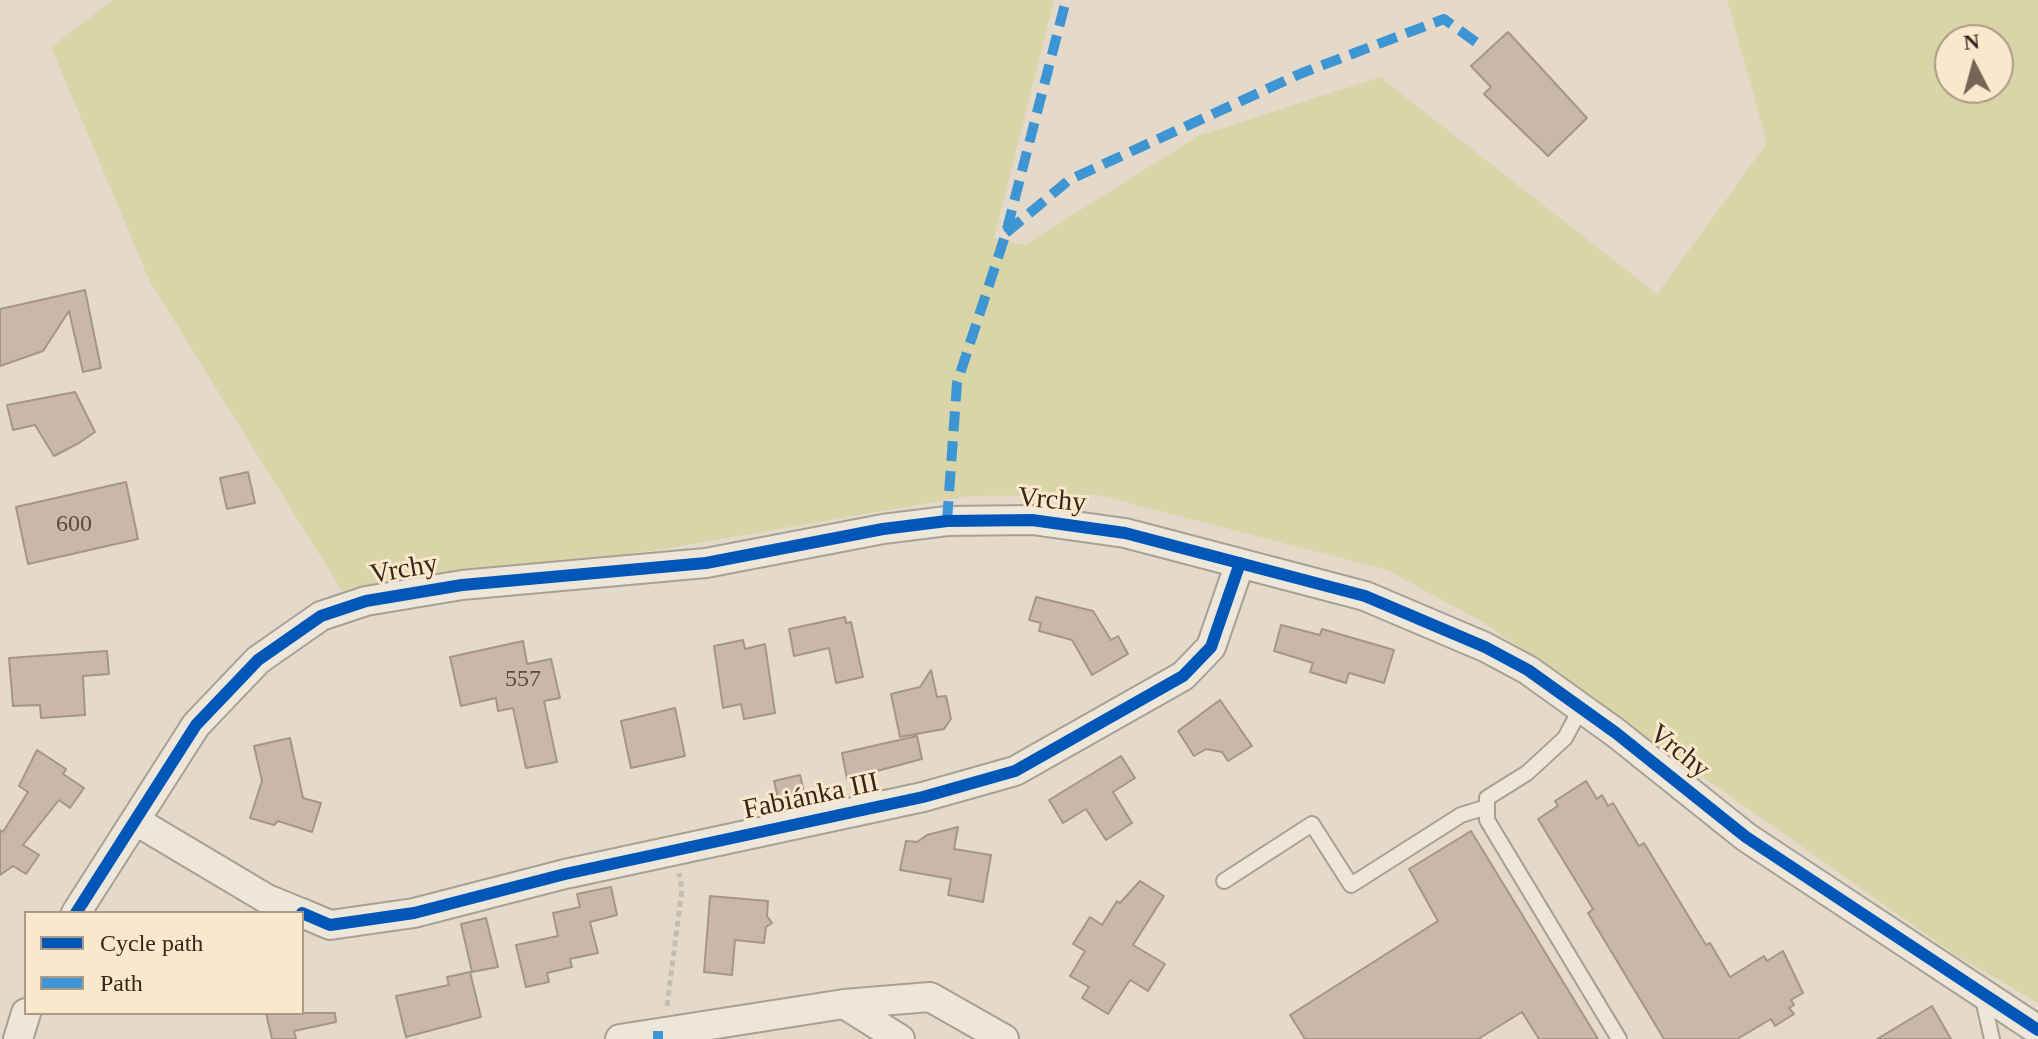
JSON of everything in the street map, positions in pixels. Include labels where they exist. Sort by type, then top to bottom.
[{"type":"street","name":"Vrchy","points":[[77,911],[196,725],[258,660],[321,616],[366,601],[462,585],[706,563],[883,529],[947,521],[1032,520],[1125,533],[1365,596],[1468,638],[1528,670],[1746,837],[2038,1030]]},
{"type":"street","name":"Fabiánka III","points":[[304,914],[330,925],[414,913],[565,874],[923,797],[1015,771],[1183,676],[1211,647],[1240,563]]},
{"type":"street","name":"Fabiánka III","points":[[136,821],[267,899],[297,911]]},
{"type":"street","points":[[620,1039],[844,1004],[930,997],[1004,1039]]},
{"type":"street","points":[[844,1004],[900,1039]]},
{"type":"street","points":[[18,1039],[25,1015]]},
{"type":"lane","points":[[1581,708],[1565,738],[1527,773],[1487,798],[1487,820],[1619,1039]]},
{"type":"lane","points":[[1224,881],[1312,824],[1351,885],[1461,815],[1487,807]]},
{"type":"lane","points":[[1988,996],[1985,1008],[1992,1039]]},
{"type":"path","points":[[658,1031],[669,1016],[666,999],[682,889],[675,851]]},
{"type":"shaded area","points":[[113,0],[1054,0],[994,238],[1025,245],[1198,136],[1380,77],[1657,294],[1767,143],[1727,0],[2038,0],[2038,1003],[1954,954],[1486,624],[1387,570],[1098,495],[969,496],[664,549],[342,591],[150,282],[51,47]]},
{"type":"building","points":[[1508,32],[1587,118],[1548,156],[1484,94],[1491,87],[1471,66]]},
{"type":"building","points":[[85,290],[101,368],[83,372],[69,311],[43,351],[0,366],[0,309]]},
{"type":"building","points":[[75,392],[95,432],[79,443],[54,456],[35,425],[13,430],[7,405]]},
{"type":"building","points":[[248,472],[255,503],[227,509],[220,478]]},
{"type":"building","points":[[126,482],[138,539],[28,564],[16,507]]},
{"type":"building","points":[[1036,597],[1093,611],[1111,640],[1118,636],[1128,654],[1092,675],[1072,640],[1039,631],[1041,623],[1029,620]]},
{"type":"building","points":[[845,617],[846,623],[851,622],[863,677],[836,683],[829,648],[794,656],[789,629]]},
{"type":"building","points":[[1281,625],[1320,635],[1322,629],[1394,650],[1384,683],[1349,673],[1346,683],[1310,672],[1313,663],[1274,651]]},
{"type":"building","points":[[743,640],[745,649],[765,644],[775,713],[744,719],[741,704],[723,708],[714,646]]},
{"type":"building","points":[[523,641],[527,664],[551,659],[560,698],[544,701],[557,762],[526,768],[513,708],[498,711],[496,698],[461,706],[450,657]]},
{"type":"building","points":[[107,651],[109,674],[83,676],[85,715],[41,718],[40,705],[13,706],[9,658]]},
{"type":"building","points":[[931,670],[937,697],[946,696],[951,719],[944,729],[900,737],[891,694],[920,687]]},
{"type":"building","points":[[1220,700],[1252,746],[1228,761],[1222,752],[1206,749],[1194,756],[1178,731]]},
{"type":"building","points":[[675,708],[685,756],[631,768],[621,721]]},
{"type":"building","points":[[917,736],[922,759],[847,779],[842,753]]},
{"type":"building","points":[[290,738],[303,798],[321,803],[312,832],[278,821],[274,825],[250,818],[262,781],[254,746]]},
{"type":"building","points":[[37,750],[66,769],[63,774],[84,788],[70,808],[59,800],[23,845],[39,855],[26,874],[13,866],[0,875],[0,830],[3,832],[28,792],[19,786]]},
{"type":"building","points":[[1121,756],[1135,778],[1113,792],[1132,823],[1106,840],[1086,809],[1063,823],[1049,800]]},
{"type":"building","points":[[800,775],[806,801],[780,807],[774,781]]},
{"type":"building","points":[[1586,781],[1597,799],[1602,795],[1608,806],[1613,803],[1639,846],[1644,843],[1706,945],[1710,943],[1730,977],[1764,956],[1767,961],[1783,951],[1803,993],[1791,1000],[1794,1005],[1789,1008],[1794,1014],[1775,1026],[1771,1019],[1737,1039],[1664,1039],[1588,913],[1593,909],[1538,819],[1558,806],[1555,801]]},
{"type":"building","points":[[958,827],[954,849],[991,855],[983,902],[948,895],[951,879],[900,870],[906,841],[917,842],[927,835]]},
{"type":"building","points":[[1471,831],[1598,1039],[1539,1039],[1522,1012],[1478,1039],[1305,1039],[1290,1015],[1438,921],[1409,869]]},
{"type":"building","points":[[1140,881],[1164,896],[1133,945],[1165,964],[1148,991],[1130,980],[1108,1014],[1082,998],[1089,987],[1070,976],[1085,951],[1073,944],[1090,917],[1102,925],[1117,901],[1120,903]]},
{"type":"building","points":[[611,887],[617,915],[590,922],[598,953],[570,959],[572,967],[547,973],[549,982],[526,987],[516,945],[558,936],[553,913],[580,907],[577,894]]},
{"type":"building","points":[[710,896],[768,901],[767,916],[772,923],[766,927],[764,943],[735,940],[732,975],[704,972]]},
{"type":"building","points":[[486,918],[498,967],[472,972],[461,924]]},
{"type":"building","points":[[470,972],[481,1017],[406,1037],[396,996],[449,985],[447,977]]},
{"type":"building","points":[[1932,1006],[1951,1039],[1877,1039]]},
{"type":"building","points":[[335,1013],[336,1022],[294,1031],[296,1039],[272,1039],[266,1015]]},
{"type":"marked path","points":[[947,521],[957,383],[1006,233],[1066,0]]},
{"type":"marked path","points":[[1006,233],[1069,180],[1302,73],[1444,19],[1484,48]]},
{"type":"marked path","points":[[658,1031],[658,1039]]},
{"type":"cycle path","points":[[77,911],[196,725],[258,660],[321,616],[366,601],[462,585],[706,563],[883,529],[947,521],[1032,520],[1125,533],[1365,596],[1485,647],[1528,670],[1616,733],[1746,837],[2038,1030]]},
{"type":"cycle path","points":[[304,914],[330,925],[414,913],[565,874],[923,797],[1015,771],[1183,676],[1211,647],[1240,563]]}]
